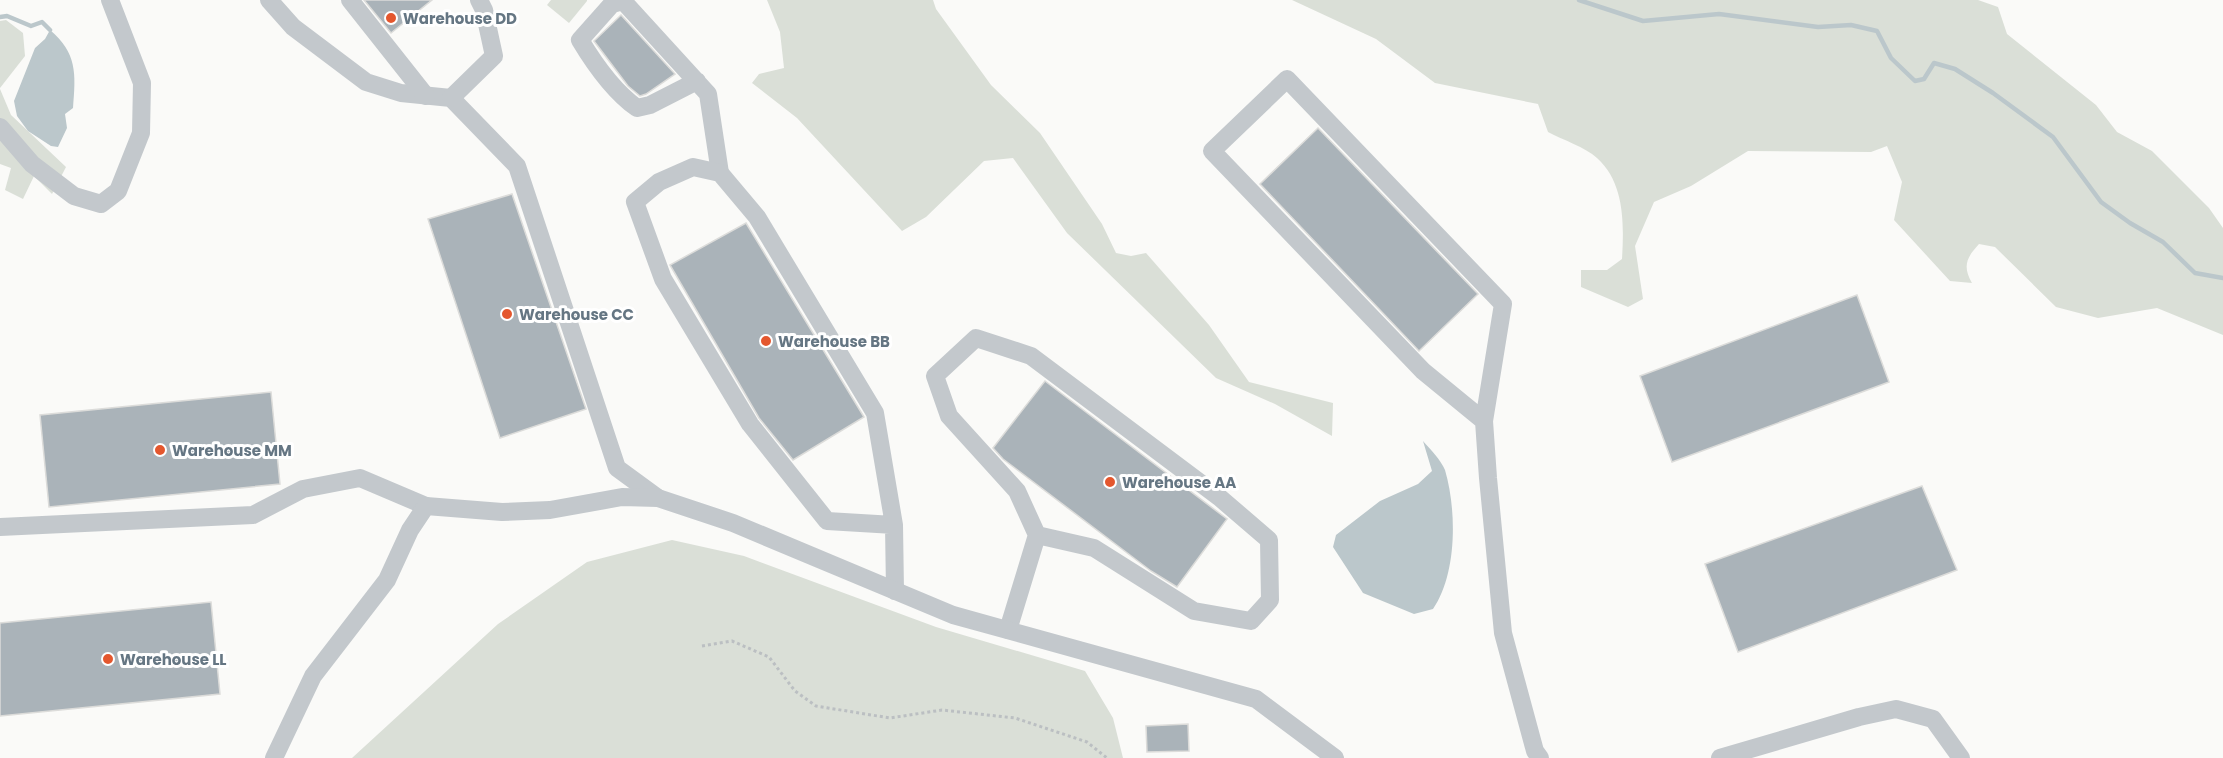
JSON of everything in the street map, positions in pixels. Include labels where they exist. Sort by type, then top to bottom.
[{"type":"lane","points":[[0,127],[32,164],[74,196],[101,204],[118,191],[141,133],[142,83],[110,0]]},
{"type":"lane","points":[[269,0],[292,27],[366,82],[401,93],[451,98],[517,166],[618,468],[658,498]]},
{"type":"lane","points":[[350,0],[426,96]]},
{"type":"lane","points":[[451,98],[494,56],[484,10],[479,0]]},
{"type":"lane","points":[[697,81],[650,105],[637,108],[626,100],[592,62],[580,40],[612,4],[623,1],[697,81],[708,94],[720,174],[757,217],[875,412],[894,525],[896,591]]},
{"type":"lane","points":[[1484,421],[1423,371],[1212,151],[1287,79],[1503,304],[1484,421],[1503,633],[1535,751],[1540,758]]},
{"type":"lane","points":[[720,174],[693,167],[659,182],[635,202],[663,279],[750,424],[827,521],[894,525]]},
{"type":"lane","points":[[1008,630],[1037,535],[1017,491],[948,416],[934,376],[976,338],[1031,356],[1219,497],[1269,540],[1270,600],[1251,621],[1194,611],[1094,548],[1037,535]]},
{"type":"lane","points":[[0,527],[253,515],[303,489],[360,478],[426,506],[502,512],[550,510],[622,497],[658,498],[733,523],[953,615],[1256,699],[1335,758]]},
{"type":"lane","points":[[274,758],[313,676],[387,580],[410,530],[426,506]]},
{"type":"lane","points":[[1720,758],[1859,717],[1896,710],[1932,719],[1961,758]]},
{"type":"path","points":[[702,646],[732,640],[769,657],[795,691],[816,706],[890,718],[942,710],[1015,718],[1087,742],[1107,758]]},
{"type":"shaded area","points":[[551,0],[587,1],[569,23],[547,5]]},
{"type":"shaded area","points":[[767,0],[933,0],[936,9],[991,85],[1040,133],[1102,224],[1116,253],[1131,256],[1146,253],[1209,325],[1249,382],[1333,403],[1332,436],[1275,404],[1216,378],[1067,233],[1013,158],[984,161],[926,217],[902,231],[797,118],[752,83],[759,74],[784,68],[780,32]]},
{"type":"shaded area","points":[[1292,0],[1978,0],[1998,7],[2007,34],[2096,105],[2117,132],[2152,151],[2209,208],[2223,228],[2223,335],[2157,308],[2098,318],[2056,307],[1995,247],[1979,244],[1971,253],[1967,262],[1967,272],[1972,283],[1950,281],[1894,220],[1902,182],[1887,146],[1871,152],[1748,151],[1691,186],[1654,202],[1635,246],[1643,299],[1628,307],[1581,287],[1581,270],[1607,270],[1622,259],[1621,205],[1613,180],[1606,168],[1592,154],[1548,132],[1538,104],[1435,83],[1376,39]]},
{"type":"shaded area","points":[[6,20],[23,33],[25,56],[0,88],[0,21]]},
{"type":"shaded area","points":[[50,30],[70,56],[74,74],[73,108],[65,114],[67,128],[58,147],[51,146],[28,131],[17,116],[14,101],[35,48],[45,39]]},
{"type":"shaded area","points":[[0,89],[11,115],[66,167],[52,194],[34,176],[23,199],[5,190],[11,168],[0,164]]},
{"type":"shaded area","points":[[1423,441],[1445,470],[1452,504],[1453,523],[1451,560],[1441,595],[1433,609],[1414,614],[1363,593],[1333,547],[1336,535],[1380,501],[1418,484],[1432,471]]},
{"type":"shaded area","points":[[672,540],[744,556],[936,627],[1085,671],[1113,718],[1123,758],[352,758],[498,624],[587,562]]},
{"type":"building","name":"Warehouse DD","points":[[364,0],[432,0],[391,33]]},
{"type":"building","points":[[621,15],[675,74],[640,96],[628,86],[594,41]]},
{"type":"building","points":[[1318,128],[1478,294],[1419,351],[1260,184]]},
{"type":"building","name":"Warehouse CC","points":[[512,194],[586,409],[500,438],[428,219]]},
{"type":"building","name":"Warehouse BB","points":[[746,223],[864,417],[793,460],[759,418],[670,265]]},
{"type":"building","points":[[1857,295],[1889,382],[1672,462],[1640,376]]},
{"type":"building","name":"Warehouse AA","points":[[1045,381],[1227,519],[1177,587],[1151,571],[1003,459],[993,448]]},
{"type":"building","name":"Warehouse MM","points":[[271,392],[280,484],[49,507],[40,415]]},
{"type":"building","points":[[1922,486],[1957,570],[1738,652],[1705,564]]},
{"type":"building","name":"Warehouse LL","points":[[211,602],[220,694],[0,716],[0,623]]},
{"type":"building","points":[[1188,724],[1189,751],[1147,752],[1146,726]]},
{"type":"waterway","points":[[1579,0],[1643,21],[1719,14],[1818,27],[1851,25],[1877,31],[1891,58],[1915,81],[1924,79],[1934,63],[1955,69],[1993,93],[2053,137],[2101,202],[2130,223],[2163,242],[2195,273],[2223,278]]},
{"type":"waterway","points":[[0,17],[7,16],[31,26],[42,22],[50,30]]},
{"type":"place","name":"Warehouse DD","points":[[391,18]]},
{"type":"place","name":"Warehouse CC","points":[[507,314]]},
{"type":"place","name":"Warehouse BB","points":[[766,341]]},
{"type":"place","name":"Warehouse MM","points":[[160,450]]},
{"type":"place","name":"Warehouse AA","points":[[1110,482]]},
{"type":"place","name":"Warehouse LL","points":[[108,659]]}]
